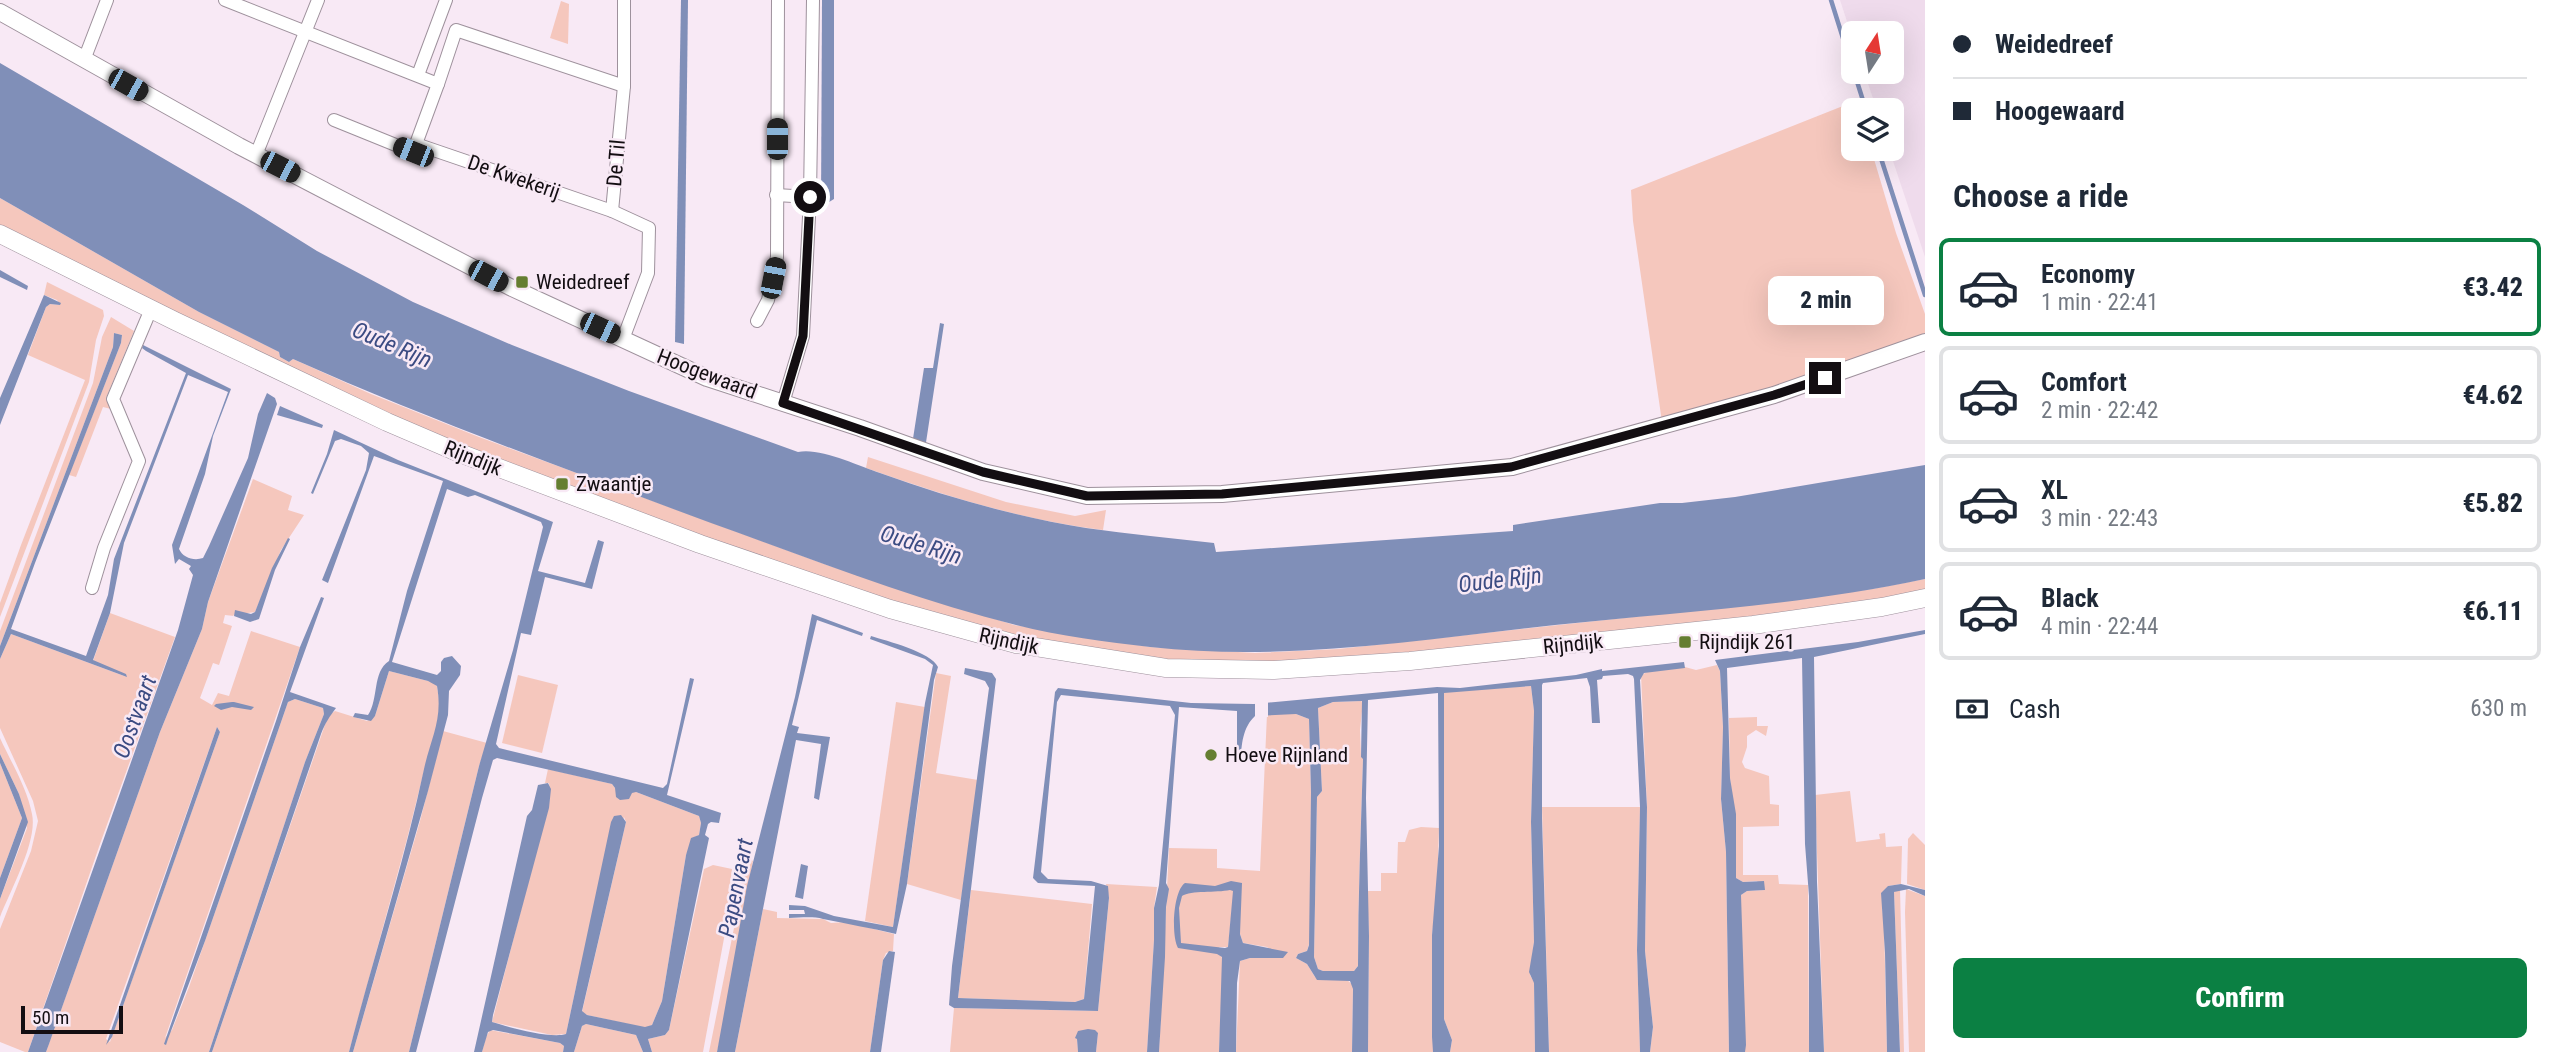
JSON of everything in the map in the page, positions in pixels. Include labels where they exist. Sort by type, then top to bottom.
[{"type":"main road","name":"Rijndijk","points":[[0,234],[387,422],[511,474],[700,544],[890,609],[959,630],[1039,648],[1166,668],[1274,670],[1410,661],[1753,625],[1882,607],[1925,598]]},
{"type":"street","points":[[84,60],[107,0]]},
{"type":"street","points":[[225,0],[438,84]]},
{"type":"street","points":[[256,155],[318,0]]},
{"type":"street","points":[[418,75],[446,0]]},
{"type":"street","name":"De Til","points":[[622,339],[648,273],[649,228],[612,211],[624,86],[624,0]]},
{"type":"street","points":[[757,321],[768,300],[777,257],[778,0]]},
{"type":"street","points":[[783,403],[803,336],[810,197],[813,0]]},
{"type":"street","name":"Hoogewaard","points":[[0,12],[256,155],[510,287],[707,378],[983,472],[1087,496],[1222,494],[1511,467],[1774,395],[1925,342]]},
{"type":"street","points":[[416,144],[456,30],[624,86]]},
{"type":"street","name":"De Kwekerij","points":[[334,120],[413,152],[416,144],[612,211]]},
{"type":"street","points":[[776,195],[810,197]]},
{"type":"street","points":[[92,588],[104,548],[139,461],[113,399],[151,309]]},
{"type":"shaded area","points":[[1840,0],[1925,0],[1925,257],[1893,161],[1904,161],[1904,98],[1873,98],[1868,84],[1904,84],[1904,21],[1847,21]]},
{"type":"shaded area","points":[[561,1],[569,4],[568,44],[550,38]]},
{"type":"shaded area","points":[[1841,107],[1841,161],[1875,161],[1896,233],[1925,314],[1925,333],[1769,395],[1662,422],[1633,221],[1631,190]]},
{"type":"shaded area","points":[[0,198],[199,312],[279,352],[280,357],[289,362],[293,359],[371,394],[479,437],[827,565],[1014,625],[1150,647],[1255,653],[1338,649],[1771,602],[1925,579],[1925,592],[1822,612],[1266,666],[1117,660],[859,596],[393,419],[0,228]]},
{"type":"shaded area","points":[[47,282],[103,310],[104,316],[96,340],[89,382],[0,617],[0,603],[85,380],[28,355],[46,307],[50,304],[60,305],[57,300],[44,295]]},
{"type":"shaded area","points":[[111,317],[134,331],[106,398],[111,409],[103,407],[76,477],[69,475],[121,343],[122,335],[114,333],[113,347],[0,646],[0,631],[93,383],[102,337]]},
{"type":"shaded area","points":[[868,457],[1006,502],[1075,516],[1106,510],[1103,530],[1042,520],[953,497],[866,468]]},
{"type":"shaded area","points":[[253,479],[292,496],[288,510],[304,515],[281,550],[255,612],[225,615],[223,623],[232,626],[219,665],[213,663],[200,698],[212,705],[218,693],[229,696],[251,631],[300,647],[165,1038],[172,1030],[189,987],[288,702],[295,699],[323,708],[324,714],[305,762],[209,1052],[46,1052],[160,732],[202,629],[208,602]],"holes":[[[217,727],[220,732],[110,1042],[106,1039]]]},
{"type":"shaded area","points":[[110,613],[175,637],[28,1052],[25,1052],[0,1042],[0,929],[31,851],[38,821],[33,801],[0,728],[0,659],[11,634],[127,677],[93,661]]},
{"type":"shaded area","points":[[1717,665],[1720,671],[1723,727],[1721,799],[1726,852],[1729,1052],[1650,1052],[1653,1027],[1645,951],[1647,807],[1641,675],[1685,667],[1696,670]]},
{"type":"shaded area","points":[[389,671],[432,682],[437,686],[440,706],[436,732],[349,1052],[212,1052],[328,716],[335,711],[367,721],[375,716]]},
{"type":"shaded area","points":[[936,673],[951,676],[936,773],[978,780],[961,900],[907,884]]},
{"type":"shaded area","points":[[518,675],[558,685],[542,753],[502,743]]},
{"type":"shaded area","points":[[1531,686],[1534,711],[1531,822],[1534,942],[1530,975],[1534,982],[1535,1052],[1450,1052],[1452,1040],[1444,1019],[1444,692]]},
{"type":"shaded area","points":[[1361,701],[1363,758],[1358,966],[1354,971],[1323,971],[1318,969],[1314,957],[1317,797],[1322,791],[1318,708],[1333,702]]},
{"type":"shaded area","points":[[896,702],[925,707],[893,927],[865,921]]},
{"type":"shaded area","points":[[1267,714],[1296,714],[1309,719],[1310,941],[1307,951],[1298,954],[1296,958],[1307,964],[1315,977],[1322,980],[1347,980],[1353,985],[1352,1052],[1236,1052],[1240,961],[1250,958],[1283,958],[1267,947],[1243,943],[1234,890],[1228,947],[1219,947],[1223,962],[1219,1052],[1159,1052],[1169,848],[1217,849],[1217,868],[1260,871]]},
{"type":"shaded area","points":[[1757,717],[1757,726],[1768,726],[1766,736],[1756,730],[1747,736],[1742,762],[1745,768],[1769,776],[1770,804],[1779,805],[1779,826],[1743,827],[1743,875],[1778,875],[1779,884],[1808,885],[1809,1052],[1745,1052],[1740,900],[1741,895],[1747,891],[1765,890],[1757,881],[1743,882],[1736,878],[1729,718]]},
{"type":"shaded area","points":[[443,731],[487,743],[479,766],[409,1052],[353,1052],[420,821]]},
{"type":"shaded area","points":[[0,738],[26,795],[33,825],[27,852],[0,917],[0,899],[27,828],[19,794],[0,754]]},
{"type":"shaded area","points":[[0,763],[22,818],[0,878]]},
{"type":"shaded area","points":[[548,769],[612,784],[615,788],[636,792],[699,816],[699,835],[695,837],[686,855],[662,1001],[652,1025],[646,1028],[582,1012],[626,822],[624,817],[576,987],[566,1034],[552,1035],[492,1022],[547,812],[550,791],[549,783],[545,783]]},
{"type":"shaded area","points":[[1850,791],[1856,842],[1880,839],[1879,834],[1885,833],[1886,847],[1902,846],[1901,884],[1888,886],[1882,907],[1887,1052],[1824,1052],[1815,795]]},
{"type":"shaded area","points":[[1542,807],[1640,807],[1637,950],[1640,1052],[1549,1052]]},
{"type":"shaded area","points":[[1421,827],[1439,828],[1437,892],[1432,935],[1433,1052],[1368,1052],[1367,891],[1381,891],[1381,873],[1397,873],[1398,842],[1405,842],[1409,830]]},
{"type":"shaded area","points":[[1913,833],[1925,845],[1925,890],[1907,884],[1908,839]]},
{"type":"shaded area","points":[[742,854],[753,861],[721,1035],[717,1052],[709,1052],[734,928]]},
{"type":"shaded area","points":[[713,865],[732,869],[725,933],[703,1052],[652,1052],[648,1039],[665,1035],[669,1030],[704,869]]},
{"type":"shaded area","points":[[1106,884],[1157,887],[1147,1052],[1096,1052],[1098,1033],[1077,1038],[1078,1052],[950,1052],[954,1008],[1098,1011],[1109,898]]},
{"type":"shaded area","points":[[1900,889],[1904,1052],[1900,1052],[1894,892]]},
{"type":"shaded area","points":[[1906,889],[1925,896],[1925,1052],[1909,1052]]},
{"type":"shaded area","points":[[971,890],[1092,904],[1084,999],[1075,1002],[958,998]]},
{"type":"shaded area","points":[[763,909],[777,912],[777,918],[846,922],[894,934],[893,951],[886,953],[883,960],[870,1052],[735,1052]]},
{"type":"shaded area","points":[[586,1024],[636,1035],[643,1052],[574,1052],[582,1026]]},
{"type":"shaded area","points":[[490,1030],[560,1043],[564,1046],[563,1052],[482,1052]]},
{"type":"water","points":[[681,0],[688,0],[684,344],[675,342]]},
{"type":"water","points":[[822,0],[834,0],[834,199],[821,207]]},
{"type":"water","name":"Oude Rijn","points":[[0,63],[317,251],[413,302],[629,391],[798,452],[828,455],[982,505],[1086,528],[1214,543],[1216,552],[1513,531],[1513,525],[1660,503],[1735,497],[1925,465],[1925,579],[1787,602],[1404,643],[1302,651],[1201,651],[1150,647],[1049,632],[977,615],[901,591],[711,523],[396,403],[293,359],[289,362],[280,357],[279,352],[199,312],[0,198]]},
{"type":"water","points":[[0,270],[28,286],[27,290],[0,277]]},
{"type":"water","points":[[44,295],[61,303],[46,307],[0,425],[0,398]]},
{"type":"water","points":[[940,323],[944,324],[925,449],[912,445],[924,368],[933,368]]},
{"type":"water","points":[[114,333],[122,335],[121,343],[11,629],[86,656],[108,595],[114,559],[186,373],[146,351],[142,348],[143,345],[231,389],[213,436],[205,474],[179,549],[189,558],[203,558],[209,546],[248,458],[258,414],[267,393],[275,398],[277,404],[208,602],[202,629],[160,732],[46,1052],[28,1052],[178,630],[193,575],[189,569],[191,566],[179,559],[175,564],[172,545],[228,392],[188,375],[124,543],[110,613],[93,660],[126,674],[127,677],[11,634],[0,659],[0,646],[113,347]]},
{"type":"water","points":[[280,406],[323,425],[322,428],[277,415]]},
{"type":"water","points":[[334,430],[398,460],[553,522],[538,571],[585,583],[598,540],[604,542],[592,589],[545,577],[531,635],[521,633],[496,744],[499,748],[663,788],[667,784],[690,678],[694,679],[667,795],[721,813],[719,823],[708,824],[705,835],[709,838],[669,1030],[665,1035],[648,1039],[652,1052],[643,1052],[636,1035],[586,1024],[582,1026],[574,1052],[563,1052],[564,1046],[560,1043],[493,1030],[488,1032],[482,1052],[474,1052],[527,816],[532,810],[538,785],[548,783],[551,789],[549,808],[492,1022],[518,1029],[540,1034],[566,1034],[611,822],[614,816],[621,815],[626,822],[582,1011],[587,1015],[645,1027],[652,1025],[662,1001],[686,855],[691,838],[699,835],[701,823],[699,816],[636,792],[632,793],[629,799],[620,800],[616,797],[612,784],[497,758],[493,760],[482,798],[416,1052],[409,1052],[479,766],[513,650],[543,527],[541,522],[475,495],[468,497],[447,489],[392,662],[437,675],[441,671],[444,658],[452,656],[461,666],[460,675],[449,691],[448,715],[428,791],[353,1052],[349,1052],[398,876],[435,728],[437,686],[389,671],[375,716],[371,721],[353,717],[355,713],[368,715],[371,709],[380,672],[389,661],[407,591],[443,481],[374,456],[328,583],[322,580],[366,470],[369,453],[361,446],[341,439],[335,441],[313,494],[311,493]]},
{"type":"water","points":[[288,538],[290,539],[275,570],[259,619],[250,622],[234,616],[235,610],[251,614],[255,612],[272,568]]},
{"type":"water","points":[[321,597],[324,598],[290,692],[336,708],[321,734],[212,1052],[209,1052],[305,762],[324,714],[323,708],[295,699],[288,702],[166,1045],[164,1044],[300,647]]},
{"type":"water","points":[[812,614],[863,633],[862,636],[817,620],[792,725],[799,727],[797,733],[830,737],[819,800],[814,798],[821,744],[796,740],[735,1052],[717,1052],[747,886],[795,697]]},
{"type":"water","points":[[1925,630],[1925,634],[1814,657],[1817,882],[1824,1052],[1809,1052],[1809,896],[1805,844],[1802,658],[1727,668],[1730,778],[1736,814],[1736,878],[1743,882],[1764,881],[1765,890],[1747,891],[1741,895],[1746,1045],[1745,1052],[1729,1052],[1726,852],[1721,799],[1723,727],[1720,671],[1715,660],[1858,642]]},
{"type":"water","points":[[871,636],[918,652],[938,667],[934,680],[907,884],[896,934],[819,918],[789,918],[789,914],[805,914],[804,910],[789,910],[789,905],[805,906],[834,916],[893,927],[925,703],[933,665],[925,659],[870,639]]},
{"type":"water","points":[[1684,662],[1685,668],[1644,673],[1640,680],[1647,807],[1645,951],[1653,1027],[1650,1052],[1640,1052],[1637,950],[1640,807],[1634,679],[1628,674],[1603,676],[1597,680],[1600,723],[1592,723],[1587,678],[1542,685],[1542,818],[1549,1052],[1535,1052],[1534,983],[1529,972],[1534,942],[1531,822],[1534,711],[1531,686],[1444,693],[1444,1019],[1452,1040],[1450,1052],[1433,1052],[1432,1037],[1432,935],[1439,846],[1438,693],[1368,700],[1368,1052],[1352,1052],[1353,989],[1350,981],[1317,980],[1307,964],[1296,958],[1298,954],[1307,951],[1309,945],[1311,792],[1309,719],[1296,714],[1255,716],[1244,737],[1241,761],[1237,760],[1237,711],[1179,707],[1166,883],[1169,889],[1159,1052],[1147,1052],[1154,908],[1159,885],[1175,715],[1170,706],[1061,695],[1057,702],[1041,872],[1048,879],[1091,881],[1108,886],[1098,1011],[954,1008],[949,1005],[989,688],[985,681],[964,674],[965,668],[992,673],[996,679],[958,998],[1075,1002],[1084,999],[1095,886],[1038,883],[1033,878],[1055,692],[1058,688],[1191,703],[1254,704],[1437,687],[1460,688]],"holes":[[[1362,701],[1358,966],[1354,971],[1323,971],[1318,969],[1314,957],[1317,797],[1322,791],[1318,708],[1333,702]]]},
{"type":"water","points":[[232,702],[254,707],[251,710],[232,707],[221,710],[214,706]]},
{"type":"water","points":[[217,727],[220,732],[112,1037],[106,1045]]},
{"type":"water","points":[[0,754],[19,794],[28,822],[0,899],[0,878],[22,818],[0,763]]},
{"type":"water","points":[[801,864],[808,866],[803,899],[795,897]]},
{"type":"water","points":[[1231,881],[1242,883],[1240,934],[1243,943],[1288,952],[1283,958],[1250,958],[1240,961],[1236,1052],[1219,1052],[1222,957],[1178,948],[1174,934],[1176,904],[1185,883],[1215,886]],"holes":[[[1233,891],[1228,947],[1181,943],[1179,908],[1182,896],[1197,892]]]},
{"type":"water","points":[[1901,884],[1925,890],[1925,896],[1909,889],[1894,892],[1900,1052],[1887,1052],[1881,893],[1888,886]]},
{"type":"water","points":[[889,951],[895,952],[881,1052],[870,1052],[883,960]]},
{"type":"water","points":[[1088,1029],[1098,1033],[1096,1052],[1078,1052],[1075,1038],[1078,1031]]},
{"type":"pier","points":[[1268,700],[1268,717],[1255,717],[1255,701]]},
{"type":"waterway","points":[[1831,0],[1841,32]]},
{"type":"waterway","points":[[1858,84],[1862,98]]},
{"type":"waterway","points":[[1882,161],[1925,295]]},
{"type":"place","name":"Weidedreef","points":[[522,282]]},
{"type":"place","name":"Zwaantje","points":[[562,484]]},
{"type":"place","name":"Rijndijk 261","points":[[1685,642]]},
{"type":"place","name":"Hoeve Rijnland","points":[[1211,755]]},
{"type":"route","points":[[810,197],[803,336],[783,403],[983,472],[1087,496],[1222,494],[1511,467],[1774,395],[1825,378]]},
{"type":"water label","name":"Oostvaart","points":[[135,717]]},
{"type":"water label","name":"Papenvaart","points":[[736,888]]}]
